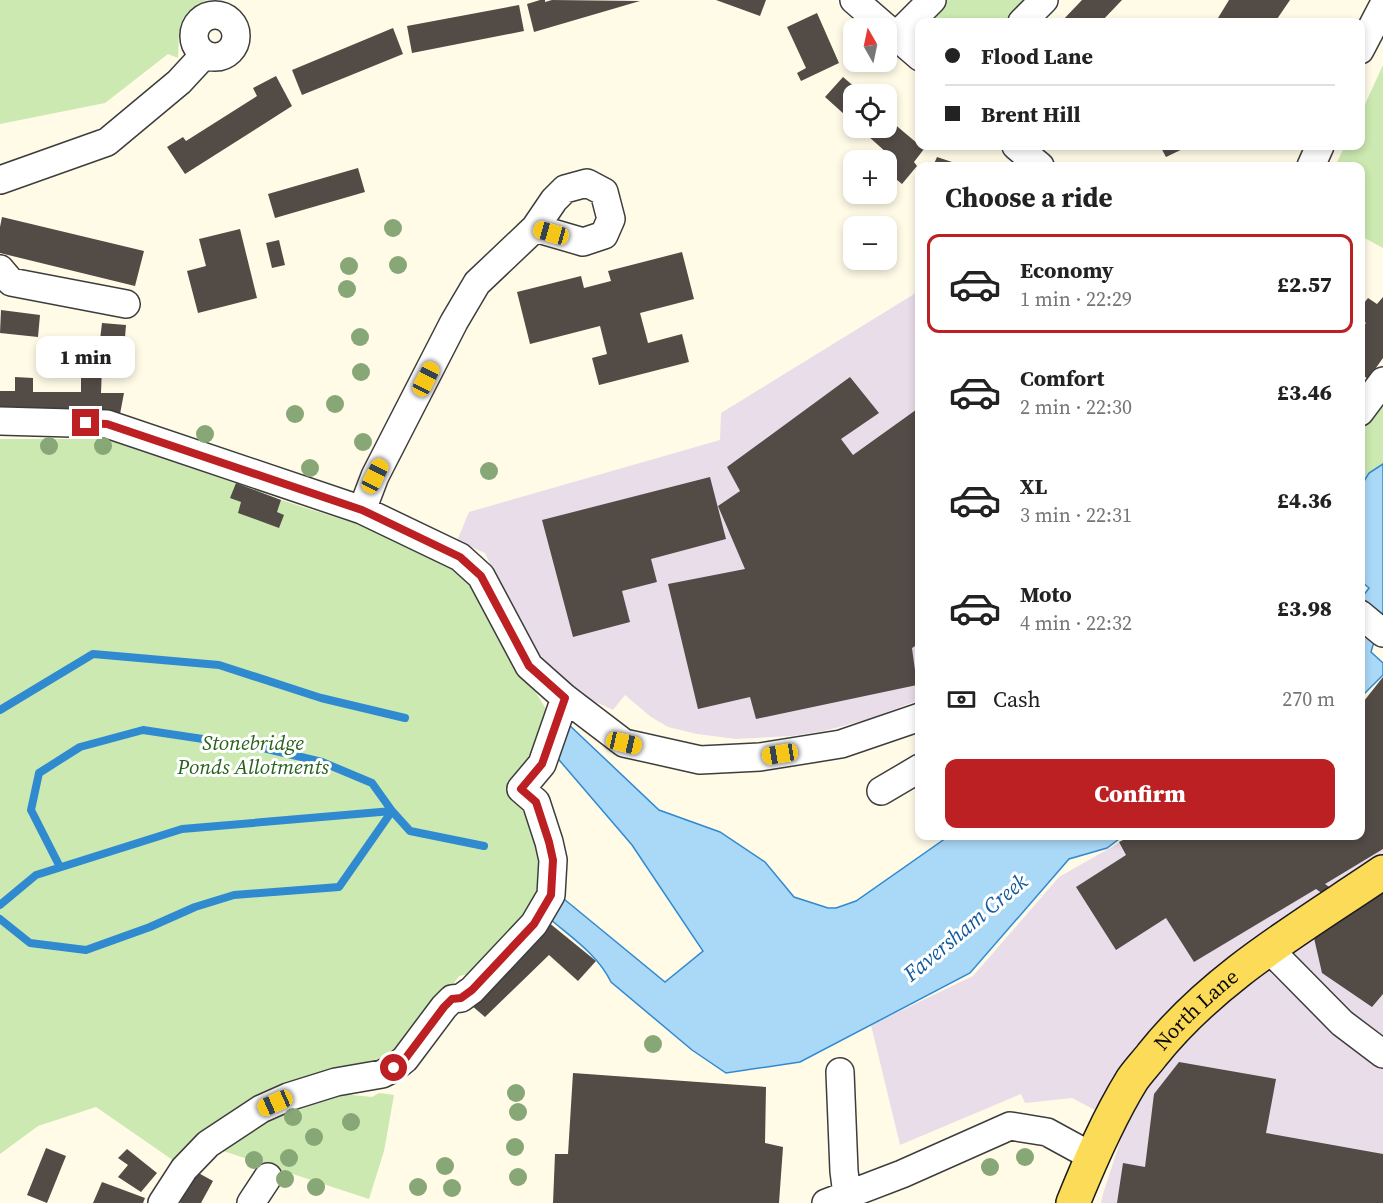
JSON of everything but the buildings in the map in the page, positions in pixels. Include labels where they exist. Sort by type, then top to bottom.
[{"type":"main road","name":"North Lane","points":[[1073,1203],[1091,1156],[1133,1079],[1171,1031],[1216,988],[1383,872]]},
{"type":"street","points":[[854,0],[875,18]]},
{"type":"street","points":[[897,35],[932,0]]},
{"type":"street","points":[[1026,18],[1044,0]]},
{"type":"street","points":[[1371,40],[1383,6]]},
{"type":"street","points":[[0,180],[107,142],[179,82],[204,54],[195,43],[195,29],[198,23],[212,15],[236,9]]},
{"type":"street","points":[[897,37],[915,53]]},
{"type":"street","points":[[1021,150],[1035,162]]},
{"type":"street","points":[[362,510],[375,476],[454,322],[477,283],[535,228]]},
{"type":"street","points":[[0,269],[11,282],[126,304]]},
{"type":"street","points":[[1365,405],[1383,381]]},
{"type":"street","points":[[0,421],[107,424],[362,510],[460,557],[481,576],[529,666],[565,698],[624,743],[700,760],[760,757],[841,744],[915,719]]},
{"type":"street","points":[[1365,618],[1383,633]]},
{"type":"street","points":[[162,1203],[184,1169],[208,1144],[261,1109],[288,1097],[336,1082],[382,1074],[394,1068],[405,1059],[444,1007],[452,999],[461,998],[472,990],[534,924],[551,895],[553,860],[536,802],[521,789],[542,764],[565,698]]},
{"type":"street","points":[[881,790],[915,771]]},
{"type":"street","points":[[1269,949],[1342,1023],[1383,1054]]},
{"type":"street","points":[[836,1199],[844,1171],[840,1072]]},
{"type":"street","points":[[836,1199],[903,1174],[1010,1126],[1047,1132],[1091,1156]]},
{"type":"street","points":[[251,1203],[268,1177]]},
{"type":"shaded area","points":[[915,293],[915,702],[869,719],[824,731],[791,736],[736,739],[697,734],[668,727],[651,717],[625,695],[613,710],[583,696],[543,660],[519,625],[485,553],[457,541],[469,512],[720,440],[721,413]]},
{"type":"shaded area","points":[[1383,677],[1383,1203],[1101,1203],[1125,1126],[1072,1098],[1025,1103],[1021,1094],[900,1145],[871,1025],[973,976],[1059,877],[1124,840],[1365,840],[1365,701]]},
{"type":"green space","points":[[0,0],[207,0],[189,11],[181,23],[178,58],[168,54],[105,103],[0,124]]},
{"type":"green space","points":[[932,0],[1044,0],[1026,18],[915,18],[915,53],[897,35]]},
{"type":"green space","points":[[1383,65],[1383,248],[1365,238],[1365,162],[1337,162],[1343,150],[1365,150],[1365,104]]},
{"type":"green space","points":[[1383,403],[1383,464],[1369,473],[1365,480],[1365,426]]},
{"type":"green space","name":"Stonebridge Ponds Allotments","points":[[0,439],[114,439],[281,500],[363,526],[464,575],[549,714],[536,754],[507,782],[509,795],[532,821],[544,867],[544,904],[469,974],[459,976],[413,1033],[391,1052],[381,1058],[278,1088],[209,1126],[177,1163],[96,1107],[38,1126],[0,1154]]},
{"type":"green space","points":[[379,1093],[394,1095],[384,1151],[369,1199],[214,1148],[238,1142],[269,1117],[343,1094],[372,1097]]},
{"type":"water","points":[[1383,464],[1383,632],[1373,645],[1371,652],[1383,663],[1383,675],[1365,693],[1365,593],[1369,588],[1365,584],[1365,480],[1369,473]]},
{"type":"water","name":"Faversham Creek","points":[[566,722],[659,810],[720,832],[765,862],[794,897],[828,908],[836,908],[856,901],[943,840],[1118,840],[1107,848],[1069,859],[970,973],[800,1062],[726,1073],[692,1050],[611,982],[592,955],[550,919],[564,899],[665,982],[703,951],[632,845],[554,754]]},
{"type":"waterway","points":[[0,710],[93,654],[219,665],[321,698],[405,718]]},
{"type":"waterway","points":[[0,919],[30,943],[86,950],[150,927],[195,907],[234,895],[339,887],[392,811],[372,783],[322,762],[263,748],[143,730],[80,747],[39,773],[31,810],[60,867]]},
{"type":"waterway","points":[[0,905],[36,875],[182,829],[392,811],[410,831],[484,846]]},
{"type":"route","points":[[86,423],[107,424],[362,510],[460,557],[481,576],[529,666],[565,698],[542,764],[521,789],[536,802],[549,842],[554,876],[551,895],[534,924],[472,990],[461,998],[452,999],[444,1007],[405,1059],[394,1068]]}]
